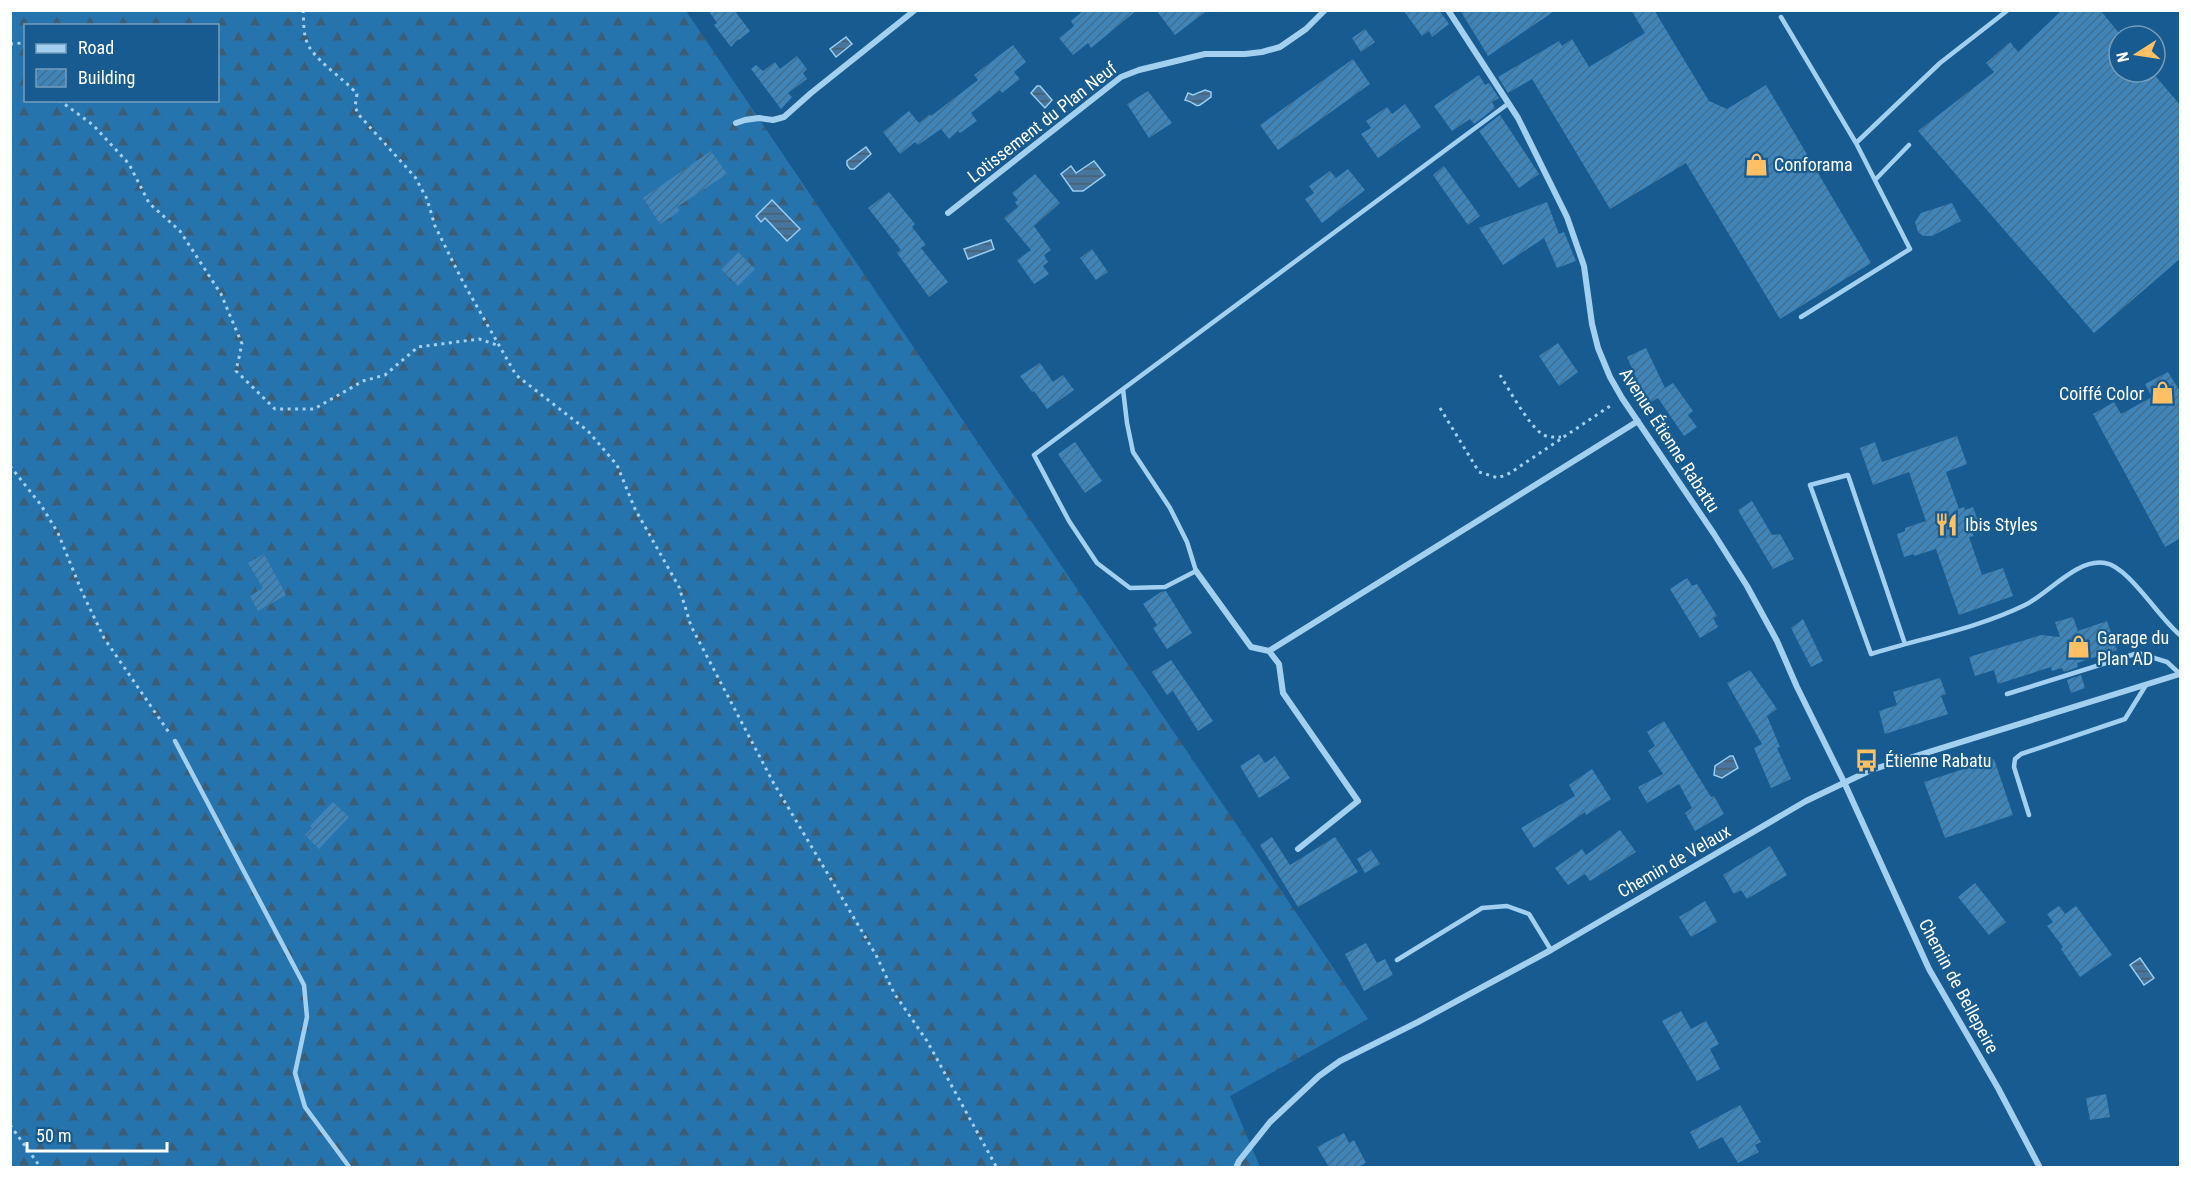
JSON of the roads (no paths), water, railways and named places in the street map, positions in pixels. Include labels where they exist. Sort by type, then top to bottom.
[{"type":"street","points":[[736,123],[759,118],[773,120],[784,117],[915,10]]},
{"type":"street","name":"Lotissement du Plan Neuf","points":[[948,213],[1121,76],[1205,54],[1245,54],[1280,47],[1306,29],[1325,10]]},
{"type":"street","name":"Avenue Étienne Rabattu","points":[[1448,10],[1518,118],[1575,237],[1584,266],[1592,324],[1610,376],[1622,398],[1714,534],[1758,605],[1844,782]]},
{"type":"street","points":[[1269,651],[1638,421]]},
{"type":"street","points":[[1196,571],[1251,647],[1269,651],[1279,664],[1283,693],[1358,801],[1298,849]]},
{"type":"street","name":"Chemin de Velaux","points":[[1236,1167],[1270,1122],[1319,1076],[1340,1061],[1551,950],[1806,801],[1871,770],[2180,674]]},
{"type":"street","name":"Chemin de Bellepeire","points":[[1844,782],[1929,969],[1998,1088],[2040,1167]]},
{"type":"lane","points":[[1856,143],[1940,63],[2008,10]]},
{"type":"lane","points":[[1781,17],[1856,143],[1910,249],[1801,317]]},
{"type":"lane","points":[[1123,389],[1133,452],[1170,508],[1187,542],[1196,571],[1165,587],[1130,588],[1097,563],[1068,521],[1034,455],[1123,389],[1509,103]]},
{"type":"lane","points":[[1875,180],[1909,145]]},
{"type":"lane","points":[[1905,644],[1848,475],[1810,485],[1871,654],[1962,629],[2026,605],[2078,569],[2104,562],[2125,573],[2156,612],[2181,635]]},
{"type":"lane","points":[[2007,694],[2138,653],[2167,662],[2180,674]]},
{"type":"lane","points":[[2028,815],[2014,767],[2015,759],[2021,754],[2125,719],[2146,685]]},
{"type":"lane","points":[[175,741],[304,985],[307,1017],[295,1073],[305,1107],[350,1167]]},
{"type":"lane","points":[[1397,960],[1482,908],[1507,906],[1528,914],[1551,950]]},
{"type":"place","name":"Conforama","points":[[1756,164]]},
{"type":"place","name":"Coiffé Color","points":[[2162,393]]},
{"type":"place","name":"Ibis Styles","points":[[1947,524]]},
{"type":"place","name":"Garage du Plan AD","points":[[2079,647]]},
{"type":"place","name":"Étienne Rabatu","points":[[1867,760]]}]
